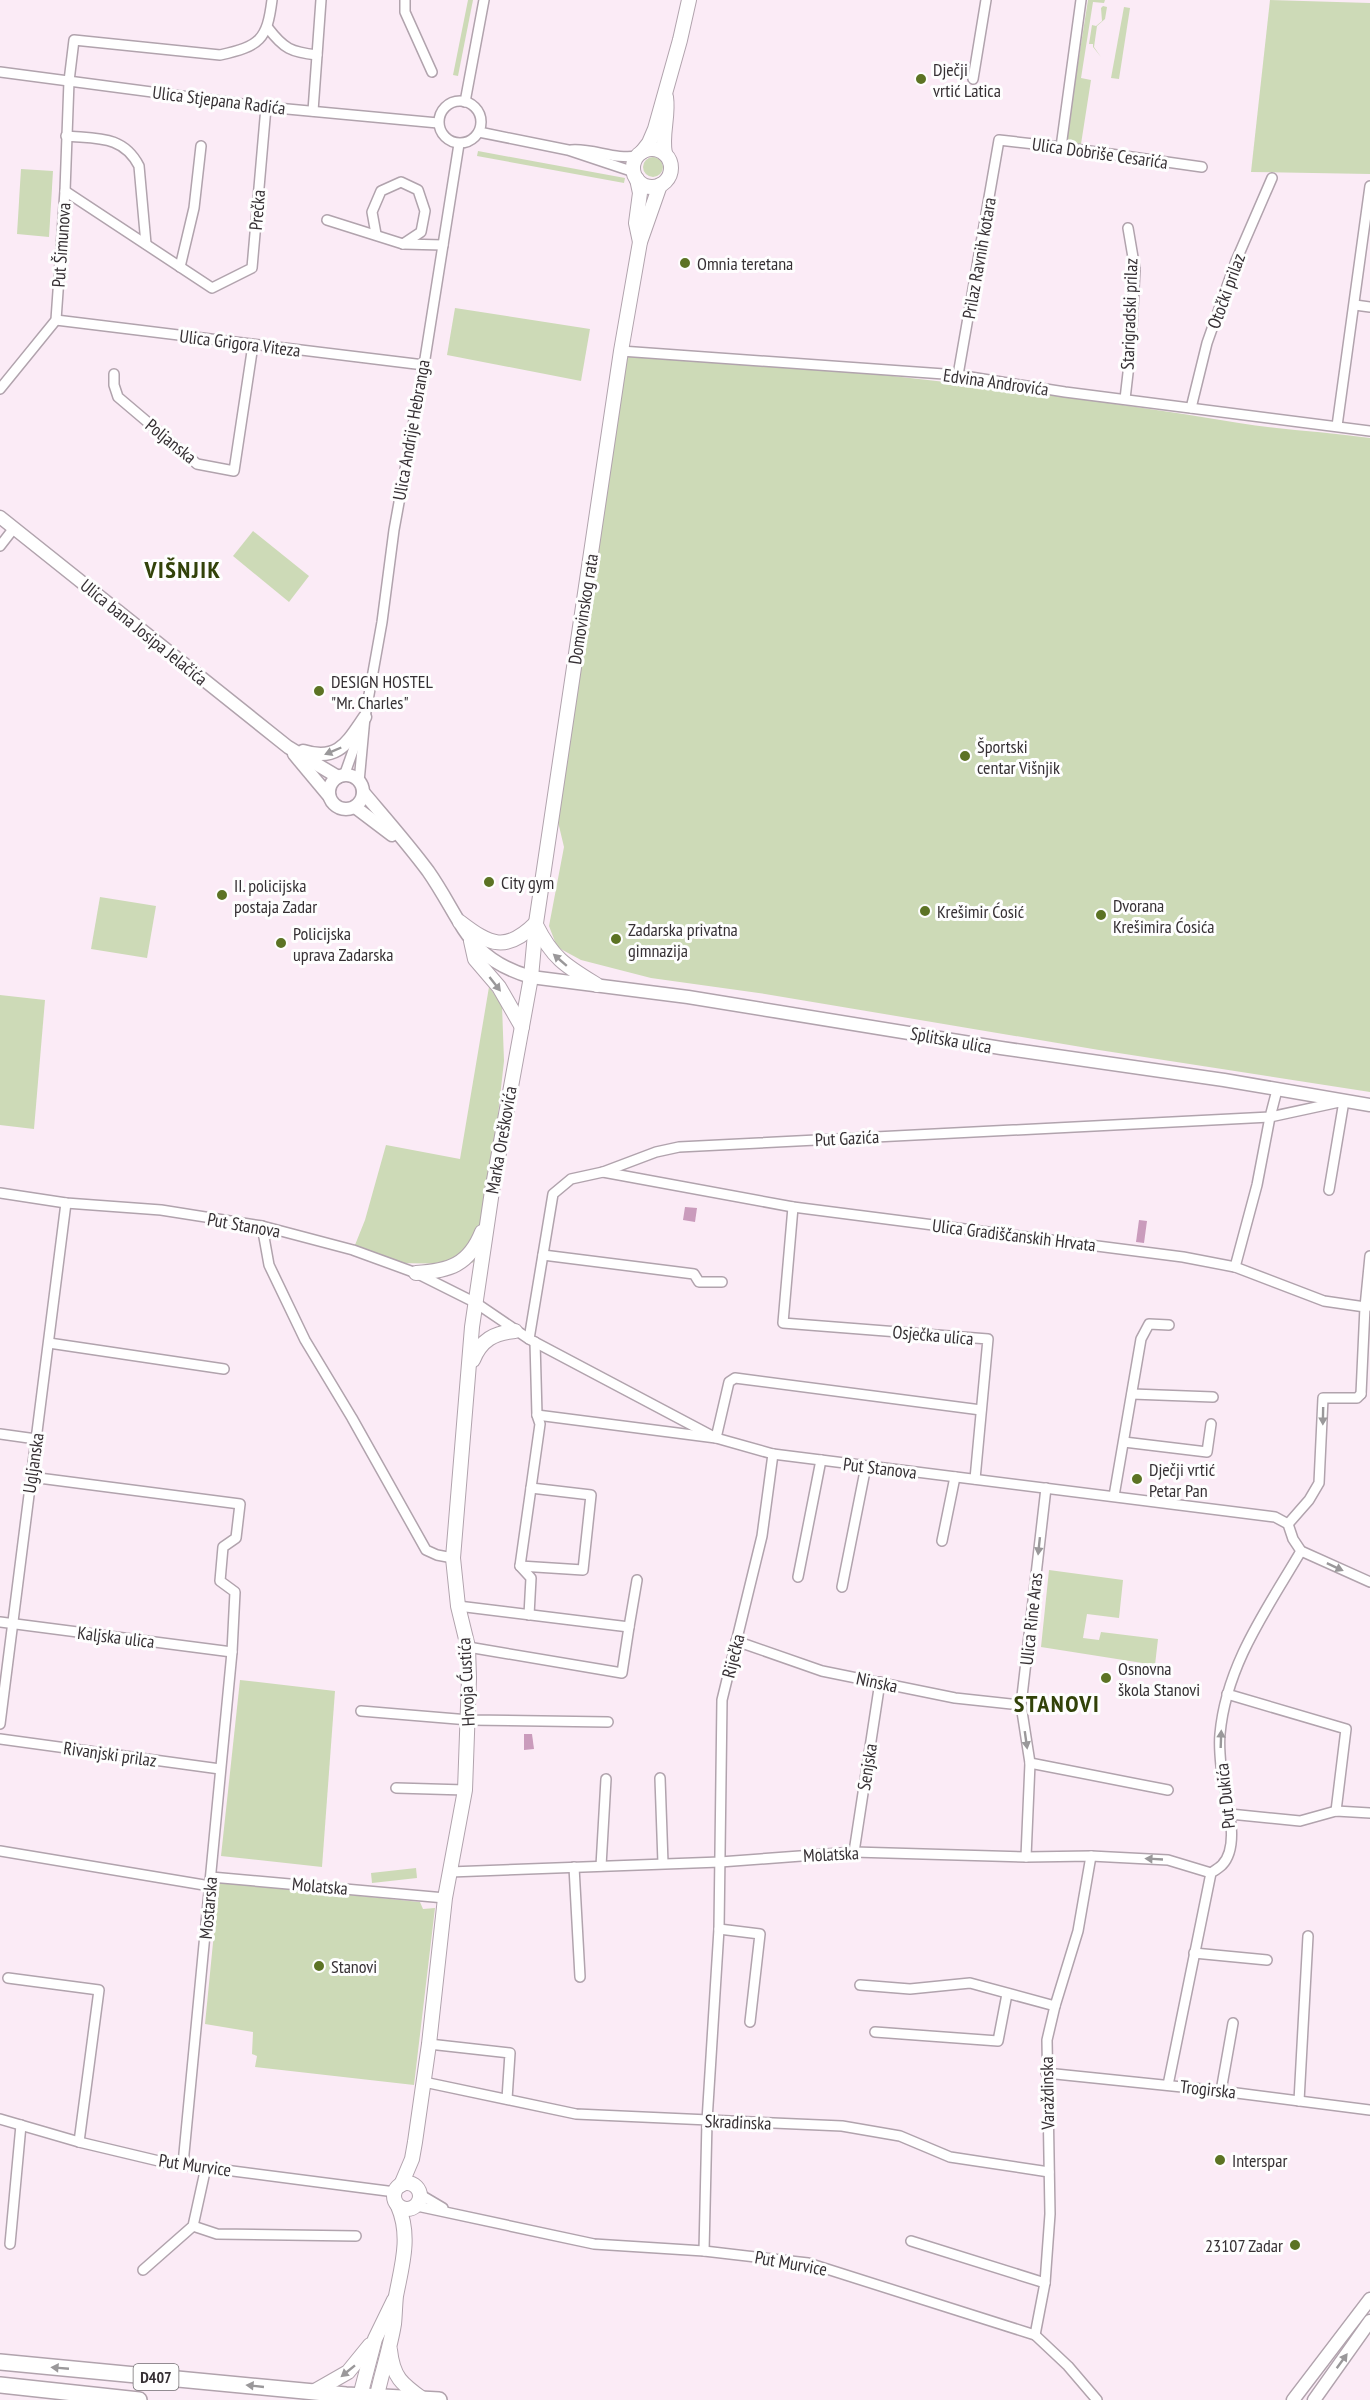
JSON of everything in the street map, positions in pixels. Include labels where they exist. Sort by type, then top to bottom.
[{"type":"main road","points":[[665,89],[668,110],[663,146],[670,162],[670,172],[660,185],[645,185],[635,175],[639,154],[650,142],[665,89],[680,40],[689,0]]},
{"type":"main road","points":[[639,154],[654,149],[665,154]]},
{"type":"main road","name":"Domovinskog rata","points":[[635,175],[640,193],[636,223],[640,243]]},
{"type":"main road","name":"Domovinskog rata","points":[[531,977],[536,923],[621,351],[640,243],[660,185]]},
{"type":"main road","points":[[460,922],[481,938],[502,943],[524,935],[536,923],[553,954],[565,965],[597,984]]},
{"type":"main road","points":[[471,941],[479,966],[499,987],[522,1027]]},
{"type":"main road","name":"Marka Oreškovića","points":[[476,1304],[489,1213],[531,977]]},
{"type":"main road","points":[[416,1273],[434,1272],[450,1267],[471,1254],[489,1213]]},
{"type":"main road","points":[[453,1558],[468,1370],[476,1304]]},
{"type":"main road","points":[[468,1370],[478,1347],[485,1340],[500,1333],[515,1331]]},
{"type":"main road","name":"Hrvoja Ćustića","points":[[405,2243],[398,2194],[412,2159],[429,2044],[445,1898],[465,1790],[469,1720],[468,1647],[458,1606],[453,1558]]},
{"type":"main road","name":"Hrvoja Ćustića","points":[[360,2398],[375,2339],[401,2280],[405,2243],[418,2196],[412,2159]]},
{"type":"main road","points":[[410,2183],[418,2196],[405,2210],[398,2194],[410,2183]]},
{"type":"main road","name":"Hrvoja Ćustića","points":[[376,2398],[389,2343],[396,2295]]},
{"type":"main road","points":[[313,2392],[348,2372],[375,2339]]},
{"type":"main road","points":[[389,2343],[392,2365],[398,2379],[424,2400]]},
{"type":"main road","name":"D407","points":[[0,2362],[360,2398],[439,2400]]},
{"type":"main road","name":"D407","points":[[0,2385],[139,2400]]},
{"type":"street","points":[[272,0],[268,28],[280,44],[293,52],[317,55]]},
{"type":"street","points":[[314,111],[321,0]]},
{"type":"street","points":[[405,0],[405,12],[432,72]]},
{"type":"street","points":[[465,102],[484,0]]},
{"type":"street","points":[[973,79],[986,0]]},
{"type":"street","points":[[1060,147],[1081,0]]},
{"type":"street","name":"Put Šimunova","points":[[56,320],[65,191],[69,81],[74,40],[220,55],[236,52],[256,42],[268,28]]},
{"type":"street","name":"Ulica Stjepana Radića","points":[[0,72],[267,107],[438,123]]},
{"type":"street","points":[[459,101],[465,102],[476,108],[481,126],[471,141],[459,144],[442,135],[438,123],[439,116],[447,105],[459,101]]},
{"type":"street","name":"Prečka","points":[[180,267],[212,288],[252,268],[267,107]]},
{"type":"street","points":[[479,132],[568,150],[635,175]]},
{"type":"street","points":[[66,136],[104,139],[121,144],[134,155],[139,166],[146,244]]},
{"type":"street","name":"Ulica Dobriše Cesarića","points":[[999,140],[1202,167]]},
{"type":"street","name":"Prilaz Ravnih kotara","points":[[958,375],[999,140]]},
{"type":"street","name":"Ulica Andrije Hebranga","points":[[361,787],[365,717],[382,622],[404,467],[424,365],[459,144]]},
{"type":"street","points":[[65,191],[180,267],[194,208],[201,146]]},
{"type":"street","points":[[568,150],[582,149],[626,158],[639,154]]},
{"type":"street","name":"Otočki prilaz","points":[[1191,408],[1210,333],[1236,261],[1272,178]]},
{"type":"street","points":[[376,234],[372,212],[381,191],[401,182],[418,190],[425,211],[422,232],[403,244]]},
{"type":"street","points":[[1337,426],[1370,186]]},
{"type":"street","points":[[327,220],[403,244],[443,245]]},
{"type":"street","name":"Starigradski prilaz","points":[[1125,399],[1135,269],[1128,228]]},
{"type":"street","points":[[1355,305],[1370,307]]},
{"type":"street","points":[[0,389],[56,320]]},
{"type":"street","name":"Ulica Grigora Viteza","points":[[56,320],[424,365]]},
{"type":"street","name":"Poljanska","points":[[114,374],[114,386],[118,397],[197,464],[234,471],[253,345]]},
{"type":"street","name":"Edvina Androvića","points":[[621,351],[958,375],[1370,431]]},
{"type":"street","name":"Ulica bana Josipa Jelačića","points":[[0,517],[288,747],[341,776]]},
{"type":"street","points":[[0,546],[14,528]]},
{"type":"street","points":[[288,747],[318,755],[334,753],[346,744],[365,717]]},
{"type":"street","name":"Ulica Andrije Hebranga","points":[[341,776],[365,717]]},
{"type":"street","name":"Ulica bana Josipa Jelačića","points":[[288,747],[330,796]]},
{"type":"street","points":[[361,787],[362,798],[356,807],[339,808],[331,801],[331,785],[341,776],[355,778],[440,889],[471,941],[508,970],[531,977]]},
{"type":"street","points":[[356,807],[412,851]]},
{"type":"street","name":"Splitska ulica","points":[[531,977],[597,984],[1370,1105]]},
{"type":"street","points":[[1235,1266],[1257,1185],[1277,1089]]},
{"type":"street","points":[[1329,1190],[1344,1101]]},
{"type":"street","name":"Put Gazića","points":[[520,1566],[540,1424],[537,1415],[532,1340],[543,1255],[553,1194],[571,1179],[603,1172],[656,1152],[679,1147],[1270,1117],[1344,1101]]},
{"type":"street","name":"Ulica Gradiščanskih Hrvata","points":[[603,1172],[793,1206],[1183,1257],[1235,1266],[1324,1301],[1367,1306]]},
{"type":"street","name":"Put Stanova","points":[[0,1193],[66,1203],[161,1210],[262,1226],[353,1250],[416,1273],[476,1304],[515,1331],[716,1438],[773,1454],[1275,1517],[1288,1524]]},
{"type":"street","name":"Ugljanska","points":[[0,1724],[66,1203]]},
{"type":"street","name":"Osječka ulica","points":[[793,1206],[785,1278],[783,1323],[988,1339],[975,1479]]},
{"type":"street","points":[[262,1226],[269,1265],[305,1340],[426,1550],[453,1558]]},
{"type":"street","points":[[543,1255],[694,1274],[699,1282],[722,1282]]},
{"type":"street","points":[[1370,1257],[1366,1395],[1357,1398],[1323,1398],[1323,1440],[1319,1483],[1309,1500],[1288,1524],[1293,1539],[1301,1551],[1370,1582]]},
{"type":"street","points":[[1114,1496],[1141,1339],[1149,1324],[1169,1325]]},
{"type":"street","points":[[49,1343],[224,1369]]},
{"type":"street","points":[[537,1415],[716,1438],[729,1382],[735,1378],[981,1410]]},
{"type":"street","points":[[1132,1394],[1213,1397]]},
{"type":"street","points":[[1124,1442],[1207,1452],[1212,1424]]},
{"type":"street","points":[[0,1434],[36,1439]]},
{"type":"street","name":"Riječka","points":[[704,2251],[707,2121],[719,1929],[722,1700],[762,1536],[773,1454]]},
{"type":"street","points":[[798,1577],[820,1461]]},
{"type":"street","points":[[842,1587],[866,1466]]},
{"type":"street","name":"Mostarska","points":[[31,1477],[240,1504],[236,1538],[223,1547],[220,1581],[235,1592],[232,1652],[183,2164]]},
{"type":"street","points":[[942,1541],[955,1477]]},
{"type":"street","points":[[520,1566],[583,1570],[591,1495],[531,1488]]},
{"type":"street","name":"Ulica Rine Aras","points":[[1026,1857],[1030,1763],[1021,1704],[1046,1488]]},
{"type":"street","name":"Put Dukića","points":[[1168,2085],[1211,1873],[1224,1864],[1229,1848],[1230,1814],[1221,1767],[1220,1734],[1227,1694],[1240,1656],[1301,1551]]},
{"type":"street","points":[[520,1566],[531,1578],[529,1615]]},
{"type":"street","points":[[468,1647],[622,1673],[637,1580]]},
{"type":"street","points":[[458,1606],[629,1627]]},
{"type":"street","name":"Kaljska ulica","points":[[0,1622],[232,1652]]},
{"type":"street","name":"Ninska","points":[[736,1641],[822,1671],[955,1698],[1021,1704]]},
{"type":"street","name":"Senjska","points":[[854,1852],[880,1682]]},
{"type":"street","points":[[1227,1694],[1346,1729],[1336,1811]]},
{"type":"street","points":[[361,1711],[469,1720],[608,1722]]},
{"type":"street","name":"Rivanjski prilaz","points":[[0,1739],[220,1769]]},
{"type":"street","points":[[1030,1763],[1168,1791]]},
{"type":"street","points":[[660,1778],[663,1863]]},
{"type":"street","points":[[601,1866],[606,1779]]},
{"type":"street","points":[[396,1788],[465,1790]]},
{"type":"street","points":[[1230,1814],[1300,1821],[1336,1811],[1370,1813]]},
{"type":"street","name":"Molatska","points":[[0,1851],[210,1881],[445,1898]]},
{"type":"street","name":"Molatska","points":[[450,1872],[720,1862],[854,1852],[1026,1857],[1091,1856],[1168,1860],[1211,1873]]},
{"type":"street","name":"Varaždinska","points":[[1035,2335],[1045,2283],[1050,2214],[1047,2040],[1078,1931],[1091,1856]]},
{"type":"street","points":[[574,1867],[580,1977]]},
{"type":"street","points":[[719,1929],[760,1934],[750,2022]]},
{"type":"street","points":[[1299,2101],[1308,1936]]},
{"type":"street","points":[[1194,1953],[1267,1960]]},
{"type":"street","points":[[8,1978],[99,1990],[79,2142]]},
{"type":"street","points":[[861,1985],[910,1989],[970,1983],[1055,2006]]},
{"type":"street","points":[[875,2032],[998,2041],[1007,1994]]},
{"type":"street","points":[[1221,2091],[1233,2023]]},
{"type":"street","points":[[429,2044],[510,2053],[507,2099]]},
{"type":"street","name":"Trogirska","points":[[1046,2073],[1221,2091],[1370,2110]]},
{"type":"street","name":"Skradinska","points":[[424,2082],[576,2114],[842,2126],[900,2136],[950,2157],[1049,2172]]},
{"type":"street","name":"Put Murvice","points":[[0,2119],[79,2142],[183,2164],[398,2194]]},
{"type":"street","points":[[10,2244],[21,2126]]},
{"type":"street","points":[[143,2270],[193,2226],[206,2167]]},
{"type":"street","name":"Put Murvice","points":[[418,2196],[451,2212],[522,2230],[594,2244],[704,2251],[808,2263],[1035,2335],[1068,2366],[1097,2400]]},
{"type":"street","points":[[193,2226],[217,2234],[356,2236]]},
{"type":"street","points":[[911,2241],[1045,2283]]},
{"type":"street","points":[[1293,2400],[1370,2299]]},
{"type":"street","points":[[1314,2400],[1370,2321]]},
{"type":"green space","points":[[468,0],[473,0],[458,76],[453,75]]},
{"type":"green space","points":[[1088,0],[1105,0],[1104,3],[1093,2],[1081,78],[1091,80],[1081,144],[1069,142],[1066,139]]},
{"type":"green space","points":[[1270,0],[1370,3],[1370,174],[1251,172]]},
{"type":"green space","points":[[1107,7],[1105,19],[1097,26],[1094,47],[1101,57],[1093,47],[1093,44],[1089,44],[1092,25],[1096,26],[1102,21],[1101,8]]},
{"type":"green space","points":[[1124,7],[1130,8],[1119,79],[1111,78]]},
{"type":"green space","points":[[478,151],[625,178],[624,183],[477,156]]},
{"type":"green space","points":[[653,157],[660,160],[663,167],[660,174],[653,177],[646,174],[643,167],[646,160]]},
{"type":"green space","points":[[21,169],[53,171],[49,237],[17,234]]},
{"type":"green space","points":[[455,308],[590,329],[581,381],[447,355]]},
{"type":"green space","name":"Športski centar Višnjik","points":[[621,351],[931,380],[1255,425],[1370,438],[1370,1092],[1099,1050],[765,994],[651,978],[581,960],[557,947],[549,926],[564,847],[554,805]]},
{"type":"green space","points":[[253,531],[309,576],[289,602],[233,556]]},
{"type":"green space","points":[[100,897],[156,906],[147,958],[91,949]]},
{"type":"green space","points":[[489,987],[502,1005],[504,1061],[482,1260],[467,1264],[393,1263],[353,1250],[365,1220],[386,1145],[460,1159]]},
{"type":"green space","points":[[0,995],[45,1000],[34,1129],[0,1125]]},
{"type":"green space","points":[[1049,1570],[1123,1580],[1119,1618],[1087,1614],[1083,1638],[1099,1640],[1101,1632],[1158,1639],[1155,1665],[1041,1647]]},
{"type":"green space","points":[[240,1680],[335,1691],[322,1867],[221,1856]]},
{"type":"green space","points":[[416,1868],[417,1878],[372,1883],[371,1873]]},
{"type":"green space","name":"Stanovi","points":[[219,1882],[420,1902],[423,1909],[435,1908],[414,2085],[255,2067],[257,2056],[252,2054],[253,2032],[205,2024]]},
{"type":"shaded area","points":[[685,1207],[697,1208],[695,1222],[683,1220]]},
{"type":"shaded area","points":[[1139,1220],[1147,1221],[1144,1243],[1136,1242]]},
{"type":"shaded area","points":[[524,1734],[532,1734],[534,1749],[524,1750]]},
{"type":"place","name":"Dječji vrtić Latica","points":[[921,79]]},
{"type":"place","name":"Omnia teretana","points":[[685,263]]},
{"type":"place","name":"DESIGN HOSTEL \"Mr. Charles\"","points":[[319,691]]},
{"type":"place","name":"Športski centar Višnjik","points":[[965,756]]},
{"type":"place","name":"City gym","points":[[489,882]]},
{"type":"place","name":"II. policijska postaja Zadar","points":[[222,895]]},
{"type":"place","name":"Krešimir Ćosić","points":[[925,911]]},
{"type":"place","name":"Dvorana Krešimira Ćosića","points":[[1101,915]]},
{"type":"place","name":"Zadarska privatna gimnazija","points":[[616,939]]},
{"type":"place","name":"Policijska uprava Zadarska","points":[[281,943]]},
{"type":"place","name":"Dječji vrtić Petar Pan","points":[[1137,1479]]},
{"type":"place","name":"Osnovna škola Stanovi","points":[[1106,1678]]},
{"type":"place","name":"Stanovi","points":[[319,1966]]},
{"type":"place","name":"Interspar","points":[[1220,2160]]},
{"type":"place","name":"23107 Zadar","points":[[1295,2245]]},
{"type":"district","name":"VIŠNJIK","points":[[183,569]]},
{"type":"district","name":"STANOVI","points":[[1057,1703]]}]
